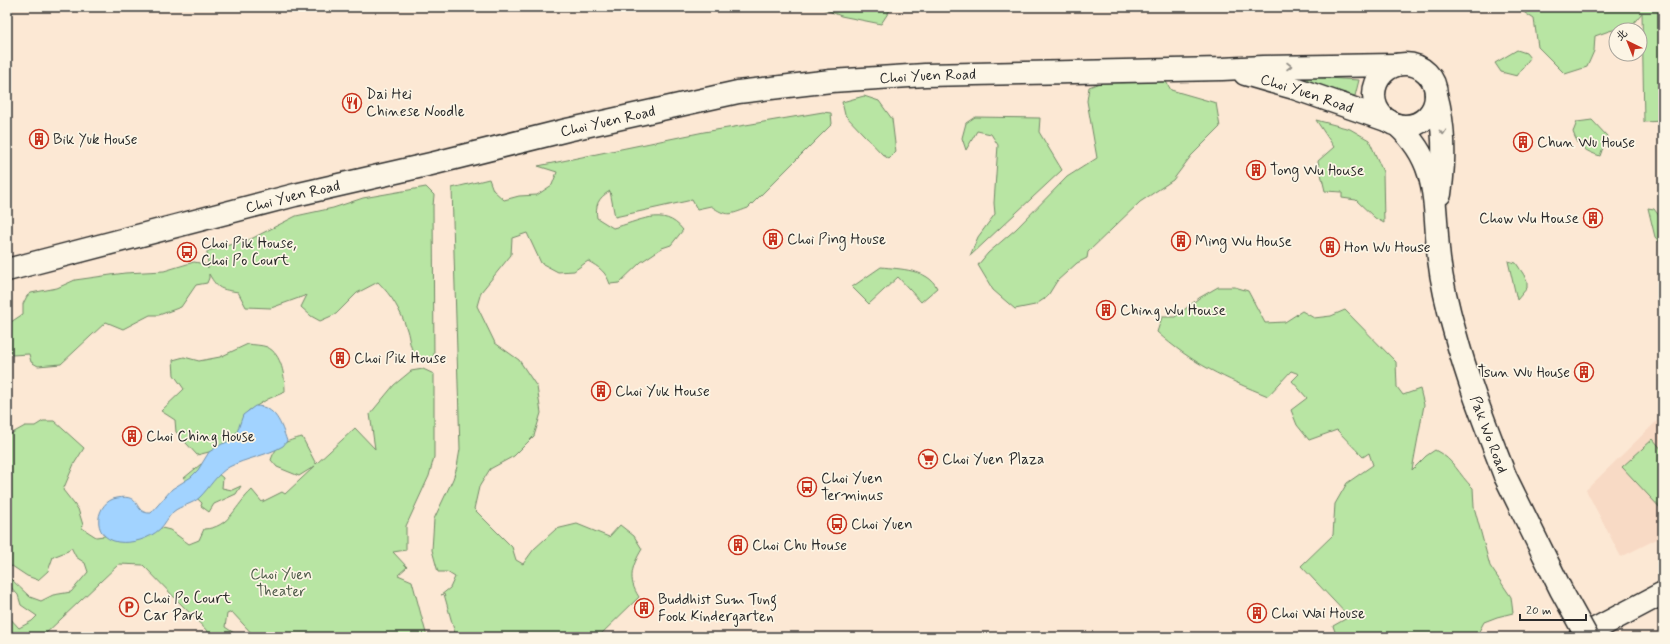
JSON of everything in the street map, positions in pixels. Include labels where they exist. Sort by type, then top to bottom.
[{"type":"main road","name":"Choi Yuen Road","points":[[7,270],[295,195],[424,166],[581,126],[738,92],[831,81],[925,75],[1396,65]]},
{"type":"main road","points":[[1396,65],[1412,65],[1426,73],[1431,79],[1436,94],[1432,110],[1427,116],[1414,124],[1406,126],[1394,123],[1378,111],[1374,96],[1378,80],[1382,74],[1396,65]]},
{"type":"main road","name":"Choi Yuen Road","points":[[1222,69],[1294,88],[1394,123]]},
{"type":"main road","name":"Pak Wo Road","points":[[1436,94],[1441,113],[1444,154],[1436,218]]},
{"type":"main road","name":"Pak Wo Road","points":[[1394,123],[1414,142],[1426,162],[1432,189],[1439,260],[1444,292],[1475,397],[1505,476],[1561,590],[1587,637]]},
{"type":"main road","points":[[1580,637],[1663,593]]},
{"type":"shaded area","points":[[1663,415],[1663,536],[1621,557],[1586,490]]},
{"type":"green space","points":[[819,7],[892,7],[881,24],[841,16]]},
{"type":"green space","points":[[1516,7],[1663,7],[1663,121],[1644,122],[1643,62],[1648,62],[1648,22],[1642,22],[1642,13],[1634,22],[1608,22],[1608,31],[1595,36],[1594,51],[1587,67],[1565,74],[1538,47],[1534,19]]},
{"type":"green space","points":[[1517,50],[1526,53],[1530,58],[1517,76],[1501,72],[1495,63]]},
{"type":"green space","points":[[1292,76],[1359,80],[1355,96],[1291,78]]},
{"type":"green space","points":[[1165,80],[1171,90],[1216,103],[1220,127],[1191,156],[1173,180],[1140,202],[1088,252],[1087,258],[1077,263],[1057,281],[1047,297],[1035,305],[1015,309],[993,290],[978,265],[988,253],[1016,229],[1067,177],[1097,158],[1087,101],[1089,87],[1102,82]]},
{"type":"green space","points":[[864,96],[879,101],[892,119],[896,152],[889,159],[883,155],[845,115],[842,102]]},
{"type":"green space","points":[[823,112],[831,113],[832,124],[748,208],[728,214],[711,206],[697,209],[692,200],[615,217],[610,191],[603,196],[598,202],[596,209],[597,218],[613,228],[641,219],[659,217],[668,218],[676,222],[683,230],[671,245],[662,248],[641,262],[619,283],[610,284],[602,270],[588,261],[574,271],[558,272],[541,263],[527,233],[512,238],[511,255],[481,292],[477,306],[495,343],[519,360],[537,387],[541,413],[534,436],[514,456],[490,469],[479,487],[474,509],[512,547],[516,560],[523,564],[534,549],[556,529],[577,524],[609,537],[620,525],[634,536],[642,549],[633,567],[632,573],[633,584],[639,597],[598,637],[456,637],[444,594],[441,595],[450,588],[455,577],[447,572],[438,572],[432,550],[434,519],[453,479],[460,449],[452,188],[489,179],[493,190],[504,200],[519,196],[537,195],[552,185],[557,172],[538,166],[704,132]]},
{"type":"green space","points":[[975,117],[1040,118],[1039,132],[1062,170],[970,256],[978,237],[995,214],[994,203],[998,145],[991,134],[977,131],[966,150],[962,138],[966,123]]},
{"type":"green space","points":[[1316,120],[1350,129],[1369,140],[1383,172],[1384,223],[1375,218],[1356,200],[1342,198],[1342,192],[1325,191],[1318,161],[1334,147]]},
{"type":"green space","points":[[1592,120],[1607,136],[1600,156],[1583,148],[1577,141],[1573,132],[1577,122]]},
{"type":"green space","points":[[426,187],[434,195],[434,363],[417,356],[414,353],[405,323],[399,310],[392,298],[378,282],[357,293],[336,314],[320,321],[311,316],[301,307],[307,295],[271,308],[246,307],[238,292],[220,288],[209,274],[207,283],[196,285],[181,307],[159,315],[150,315],[123,329],[106,322],[61,364],[38,366],[31,362],[29,354],[12,355],[8,346],[8,324],[23,314],[23,304],[27,296],[31,293],[57,288],[75,280],[125,273],[164,271],[194,262],[205,264],[208,268],[207,251],[251,239],[296,216],[333,208],[363,198]]},
{"type":"green space","points":[[1648,208],[1654,209],[1663,221],[1663,246],[1655,237]]},
{"type":"green space","points":[[1508,261],[1516,263],[1527,282],[1527,288],[1517,300]]},
{"type":"green space","points":[[881,267],[912,271],[920,274],[927,277],[937,288],[921,302],[898,277],[869,304],[852,287]]},
{"type":"green space","points":[[1218,287],[1235,287],[1248,291],[1265,323],[1285,322],[1302,311],[1314,318],[1331,316],[1345,310],[1396,362],[1397,387],[1403,395],[1420,389],[1424,405],[1412,470],[1426,456],[1435,450],[1452,463],[1473,488],[1474,507],[1490,566],[1511,597],[1513,613],[1484,622],[1476,637],[1337,637],[1333,626],[1349,617],[1301,566],[1333,535],[1335,504],[1347,483],[1373,465],[1369,453],[1363,457],[1337,430],[1309,440],[1297,425],[1291,410],[1307,398],[1292,381],[1299,374],[1291,371],[1268,396],[1223,376],[1196,361],[1183,353],[1157,332],[1162,317],[1175,317],[1199,298]]},
{"type":"green space","points":[[248,344],[267,347],[276,355],[282,366],[285,392],[268,399],[248,411],[238,431],[221,449],[197,455],[176,432],[175,420],[161,411],[184,389],[174,375],[173,360],[184,357],[199,361],[220,357]]},
{"type":"green space","name":"Choi Yuen Theater","points":[[423,369],[434,374],[434,457],[429,476],[406,526],[406,550],[393,552],[407,567],[398,575],[412,581],[427,637],[255,637],[232,612],[227,614],[225,627],[234,633],[236,637],[213,637],[143,565],[119,564],[42,637],[7,637],[7,615],[19,628],[32,621],[37,616],[21,605],[18,595],[7,583],[7,580],[11,579],[30,597],[41,601],[53,595],[71,592],[88,572],[85,563],[76,557],[71,547],[68,551],[53,557],[48,571],[38,580],[27,576],[12,566],[7,568],[7,436],[25,426],[35,426],[43,421],[54,421],[84,448],[74,464],[63,490],[78,509],[83,525],[82,528],[96,537],[112,535],[146,524],[170,530],[189,544],[199,540],[204,529],[213,528],[226,520],[252,490],[262,502],[282,492],[285,494],[315,466],[299,476],[277,467],[271,460],[276,450],[283,444],[302,437],[316,464],[355,428],[375,449],[370,414],[394,385],[411,371]]},
{"type":"green space","points":[[1653,439],[1663,451],[1663,511],[1622,467]]},
{"type":"green space","points":[[201,464],[210,467],[223,478],[222,488],[232,490],[241,486],[236,494],[214,504],[209,512],[201,506],[202,503],[189,491],[184,478]]},
{"type":"water","points":[[255,406],[268,409],[277,417],[287,441],[283,446],[242,461],[224,470],[200,497],[194,502],[173,512],[160,529],[151,536],[129,542],[118,542],[109,539],[103,533],[99,527],[99,519],[100,512],[104,505],[117,498],[131,498],[141,510],[151,513],[172,489],[191,477],[198,470],[209,452],[230,441],[236,435],[243,415]]},
{"type":"place","name":"Dai Hei Chinese Noodle","points":[[352,103]]},
{"type":"place","name":"Bik Yuk House","points":[[39,139]]},
{"type":"place","name":"Chun Wu House","points":[[1523,142]]},
{"type":"place","name":"Tong Wu House","points":[[1256,170]]},
{"type":"place","name":"Chow Wu House","points":[[1593,218]]},
{"type":"place","name":"Choi Ping House","points":[[773,239]]},
{"type":"place","name":"Ming Wu House","points":[[1181,241]]},
{"type":"place","name":"Hon Wu House","points":[[1330,247]]},
{"type":"place","name":"Choi Pik House, Choi Po Court","points":[[187,252]]},
{"type":"place","name":"Ching Wu House","points":[[1106,310]]},
{"type":"place","name":"Choi Pik House","points":[[340,358]]},
{"type":"place","name":"Tsun Wu House","points":[[1584,372]]},
{"type":"place","name":"Choi Yuk House","points":[[601,391]]},
{"type":"place","name":"Choi Ching House","points":[[132,436]]},
{"type":"place","name":"Choi Yuen Plaza","points":[[928,459]]},
{"type":"place","name":"Choi Yuen Terminus","points":[[807,487]]},
{"type":"place","name":"Choi Yuen","points":[[837,524]]},
{"type":"place","name":"Choi Chu House","points":[[738,545]]},
{"type":"place","name":"Choi Po Court Car Park","points":[[129,607]]},
{"type":"place","name":"Buddhist Sum Tung Fook Kindergarten","points":[[644,608]]},
{"type":"place","name":"Choi Wai House","points":[[1257,613]]}]
